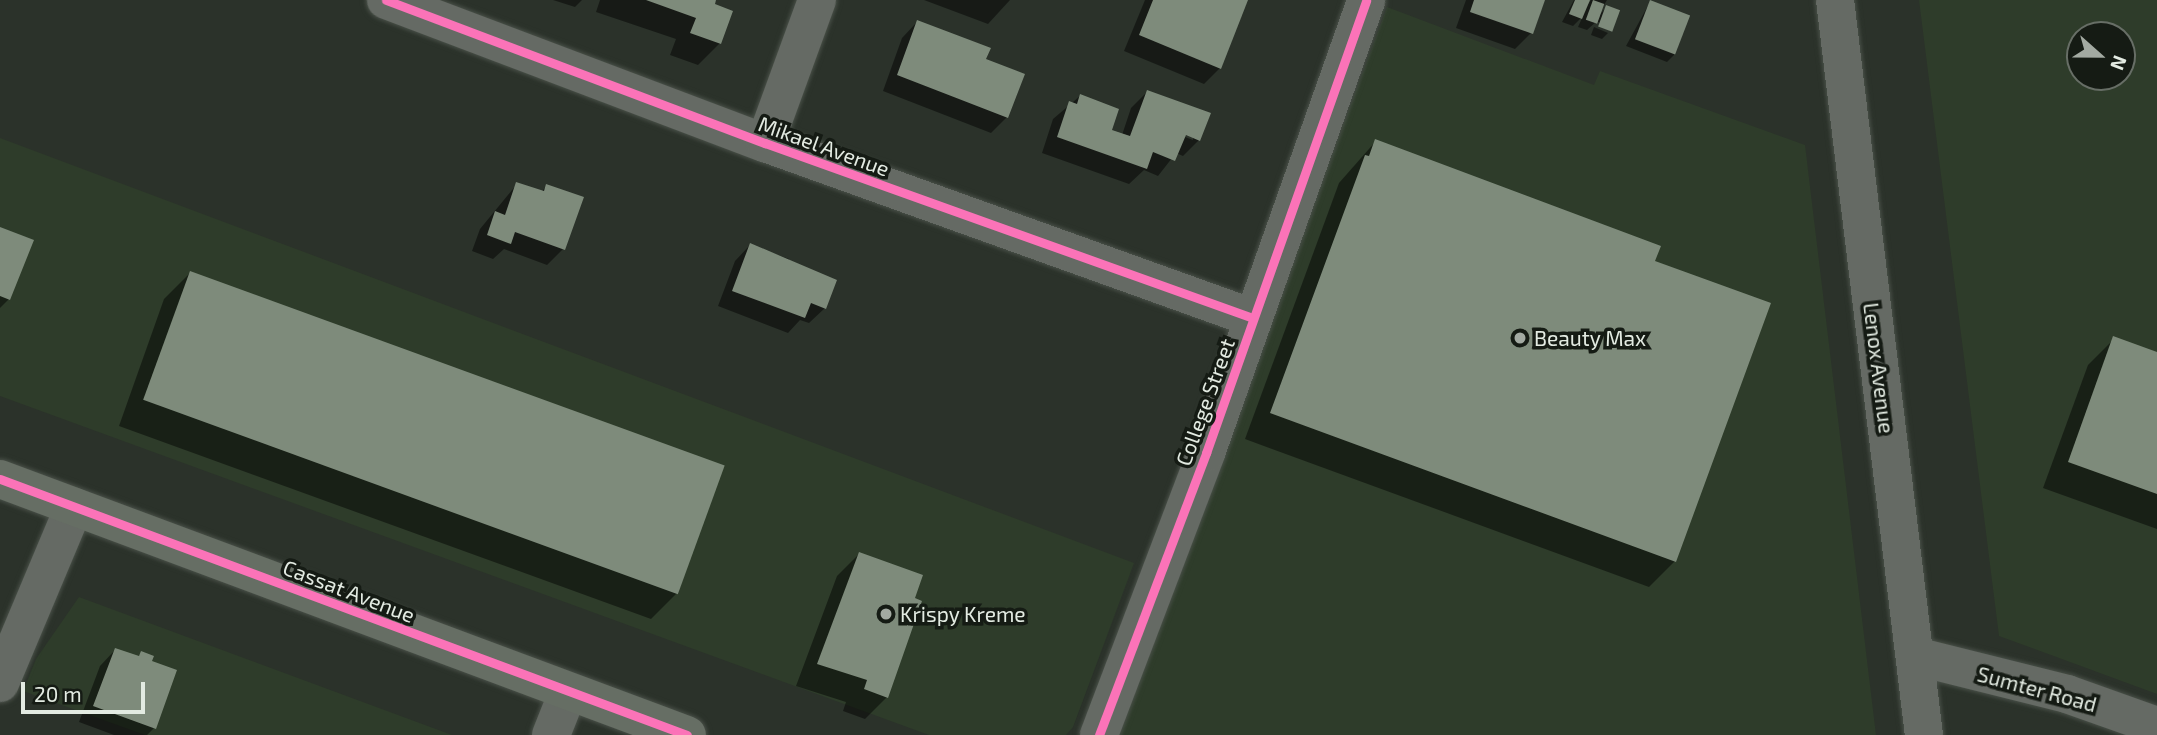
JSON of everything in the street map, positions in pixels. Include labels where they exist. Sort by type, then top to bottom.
[{"type":"main road","name":"Cassat Avenue","points":[[0,480],[687,735]]},
{"type":"street","name":"Mikael Avenue","points":[[386,0],[765,143],[1253,318]]},
{"type":"street","points":[[765,143],[817,0]]},
{"type":"street","name":"College Street","points":[[1099,735],[1253,318],[1366,0]]},
{"type":"street","name":"Lenox Avenue","points":[[1835,0],[1924,735]]},
{"type":"street","points":[[0,683],[74,507]]},
{"type":"street","name":"Sumter Road","points":[[1915,656],[2067,694],[2157,726]]},
{"type":"street","points":[[551,735],[568,692]]},
{"type":"shaded area","points":[[1919,0],[2157,0],[2157,694],[1999,636]]},
{"type":"shaded area","points":[[1387,7],[1594,85],[1600,71],[1805,145],[1876,735],[1116,735]]},
{"type":"shaded area","points":[[0,138],[1134,563],[1073,727],[1066,735],[929,735],[0,396]]},
{"type":"shaded area","points":[[79,597],[452,735],[145,735],[23,691],[36,659]]},
{"type":"building","points":[[646,0],[716,0],[715,4],[733,11],[721,44],[690,33],[696,18]]},
{"type":"building","points":[[1153,0],[1248,0],[1221,69],[1139,35]]},
{"type":"building","points":[[1474,0],[1545,0],[1533,34],[1470,12]]},
{"type":"building","points":[[1575,0],[1590,0],[1582,19],[1569,14]]},
{"type":"building","points":[[1593,0],[1604,4],[1597,24],[1586,20]]},
{"type":"building","points":[[1650,0],[1690,15],[1675,55],[1635,39]]},
{"type":"building","points":[[1606,5],[1620,10],[1612,32],[1598,27]]},
{"type":"building","points":[[917,20],[991,48],[986,59],[1025,74],[1008,118],[897,75]]},
{"type":"building","points":[[1147,90],[1211,113],[1200,141],[1186,135],[1175,161],[1153,152],[1147,169],[1057,137],[1069,101],[1077,104],[1080,94],[1119,109],[1112,130],[1130,136]]},
{"type":"building","points":[[1375,139],[1661,246],[1655,261],[1771,303],[1676,562],[1270,413],[1365,155],[1369,156]]},
{"type":"building","points":[[516,182],[544,191],[546,184],[584,197],[565,250],[515,232],[511,244],[487,235],[495,211],[505,215]]},
{"type":"building","points":[[0,227],[34,240],[10,300],[0,296]]},
{"type":"building","points":[[750,243],[837,280],[826,309],[811,303],[805,318],[732,291]]},
{"type":"building","points":[[190,271],[725,466],[678,594],[143,400]]},
{"type":"building","points":[[2113,336],[2157,352],[2157,494],[2068,462]]},
{"type":"building","points":[[859,552],[923,575],[915,598],[922,601],[888,698],[864,689],[867,680],[817,664]]},
{"type":"building","points":[[115,648],[139,656],[141,651],[154,656],[152,661],[177,670],[156,729],[93,706]]},
{"type":"cycle path","points":[[386,0],[765,143],[1253,318]]},
{"type":"cycle path","points":[[1099,735],[1206,453],[1366,0]]},
{"type":"cycle path","points":[[0,479],[687,735]]},
{"type":"place","name":"Beauty Max","points":[[1520,338]]},
{"type":"place","name":"Krispy Kreme","points":[[886,614]]}]
